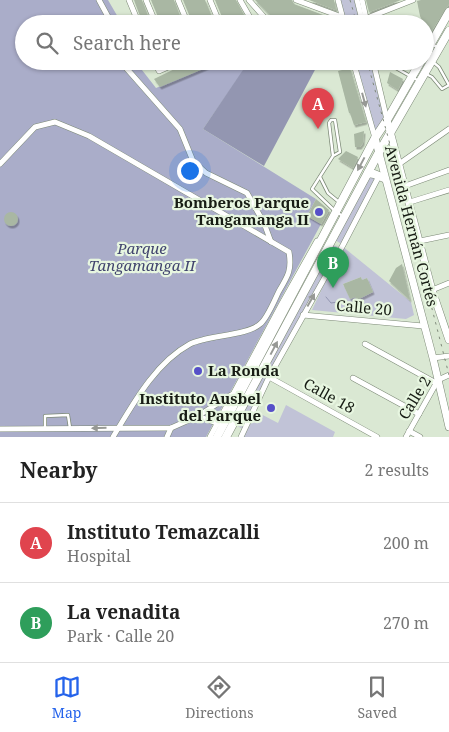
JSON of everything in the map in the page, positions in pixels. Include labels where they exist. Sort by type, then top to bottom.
[{"type":"main road","points":[[434,34],[449,12]]},
{"type":"main road","points":[[434,57],[449,32]]},
{"type":"main road","points":[[216,437],[220,424],[283,306],[375,138],[415,70]]},
{"type":"main road","points":[[226,437],[344,216],[426,70]]},
{"type":"main road","name":"Avenida Hernán Cortés","points":[[387,120],[432,290],[447,328],[449,340]]},
{"type":"main road","name":"Avenida Hernán Cortés","points":[[375,138],[381,177],[433,358],[449,427]]},
{"type":"main road","points":[[368,173],[381,177]]},
{"type":"street","points":[[99,0],[107,15]]},
{"type":"street","points":[[129,0],[135,15]]},
{"type":"street","points":[[146,0],[152,15]]},
{"type":"street","points":[[178,0],[184,15]]},
{"type":"street","points":[[210,0],[216,15]]},
{"type":"street","points":[[248,15],[241,3],[250,0],[262,15]]},
{"type":"street","points":[[296,0],[306,1],[338,15]]},
{"type":"street","points":[[338,0],[342,15]]},
{"type":"street","points":[[357,0],[362,15]]},
{"type":"street","points":[[362,0],[363,15]]},
{"type":"street","points":[[377,15],[404,2],[413,0]]},
{"type":"street","points":[[128,70],[180,129],[192,161],[206,173],[247,193],[264,223],[272,242]]},
{"type":"street","name":"Avenida Hernán Cortés","points":[[356,70],[375,138]]},
{"type":"street","name":"Avenida Hernán Cortés","points":[[375,70],[387,120]]},
{"type":"street","points":[[0,164],[35,127],[55,122],[89,136],[288,252],[291,266],[288,275],[261,324],[251,329],[191,343],[161,367],[125,414],[113,437]]},
{"type":"street","points":[[400,164],[449,129]]},
{"type":"street","points":[[405,186],[449,170]]},
{"type":"street","points":[[198,416],[232,426],[242,434],[269,377],[381,177]]},
{"type":"street","points":[[410,202],[449,190]]},
{"type":"street","points":[[323,234],[342,246]]},
{"type":"street","points":[[420,241],[449,235]]},
{"type":"street","points":[[432,290],[449,283]]},
{"type":"street","name":"Calle 20","points":[[303,315],[423,326]]},
{"type":"street","points":[[365,344],[437,381]]},
{"type":"street","points":[[433,358],[449,356]]},
{"type":"street","name":"Calle 2","points":[[408,434],[437,381],[449,375]]},
{"type":"street","name":"Calle 18","points":[[269,377],[377,437]]},
{"type":"street","points":[[353,378],[419,414]]},
{"type":"street","points":[[210,437],[220,424],[232,394],[243,380]]},
{"type":"street","points":[[0,429],[171,428],[198,416],[232,394]]},
{"type":"street","points":[[167,437],[171,428]]},
{"type":"street","points":[[408,434],[420,437]]},
{"type":"lane","points":[[434,46],[439,48]]},
{"type":"lane","points":[[424,74],[432,77],[442,89],[449,85],[440,67],[434,62]]},
{"type":"lane","points":[[401,70],[420,82]]},
{"type":"lane","points":[[333,156],[328,123],[331,120],[335,120],[340,152],[333,156],[312,188],[336,212],[344,216]]},
{"type":"lane","points":[[320,177],[328,193],[340,203]]},
{"type":"lane","points":[[45,429],[45,416],[68,415],[70,428]]},
{"type":"shaded area","points":[[340,0],[361,0],[366,15],[344,15]]},
{"type":"shaded area","points":[[243,70],[315,70],[264,166],[203,129]]},
{"type":"shaded area","points":[[358,70],[374,70],[385,118],[375,133]]},
{"type":"shaded area","points":[[370,174],[378,178],[343,245],[335,240]]},
{"type":"shaded area","points":[[330,244],[338,247],[243,429],[237,426]]},
{"type":"shaded area","points":[[342,246],[411,302],[414,315],[406,319],[312,310]],"holes":[[[361,277],[362,280],[367,278],[373,292],[357,299],[355,297],[350,299],[343,284]]]},
{"type":"shaded area","points":[[286,405],[335,432],[333,437],[243,437],[257,412],[278,423]]},
{"type":"green space","name":"Parque Tangamanga II","points":[[0,0],[108,0],[117,15],[15,15],[15,70],[142,70],[156,88],[200,70],[244,70],[203,129],[316,199],[307,216],[321,224],[206,437],[0,437]]},
{"type":"building","points":[[134,0],[142,0],[148,15],[140,15]]},
{"type":"building","points":[[151,0],[174,0],[180,15],[157,15]]},
{"type":"building","points":[[183,0],[205,0],[211,15],[189,15]]},
{"type":"building","points":[[215,0],[236,0],[244,15],[221,15]]},
{"type":"building","points":[[255,0],[292,0],[294,4],[323,15],[270,15]]},
{"type":"building","points":[[309,0],[334,0],[336,10]]},
{"type":"building","points":[[366,0],[401,0],[369,12]]},
{"type":"building","points":[[449,0],[449,4],[434,27],[434,15],[420,15],[417,1]]},
{"type":"building","points":[[172,70],[201,70],[160,87],[154,79]]},
{"type":"building","points":[[351,70],[366,122],[354,125],[338,71]]},
{"type":"building","points":[[390,72],[403,79],[398,90],[387,83]]},
{"type":"building","points":[[364,131],[363,143],[360,147],[355,147],[354,134]]},
{"type":"building","points":[[346,151],[358,157],[353,168],[338,159]]},
{"type":"building","name":"Bomberos Parque Tangamanga II","points":[[316,199],[329,210],[321,224],[307,216]]},
{"type":"building","points":[[11,212],[16,214],[18,219],[16,224],[11,226],[6,224],[4,219],[6,214]]},
{"type":"building","points":[[402,264],[410,300],[389,281],[396,268]]},
{"type":"building","points":[[361,277],[362,280],[367,278],[373,292],[357,300],[355,297],[350,299],[343,284]]},
{"type":"waterway","points":[[326,297],[331,303],[338,302]]},
{"type":"railway","points":[[350,0],[354,15]]},
{"type":"railway","points":[[369,70],[449,375]]},
{"type":"place","name":"Instituto Temazcalli","points":[[318,129]]},
{"type":"place","name":"Bomberos Parque Tangamanga II","points":[[319,212]]},
{"type":"place","name":"La venadita","points":[[333,288]]},
{"type":"place","name":"La Ronda","points":[[198,371]]},
{"type":"place","name":"Instituto Ausbel del Parque","points":[[271,408]]}]
